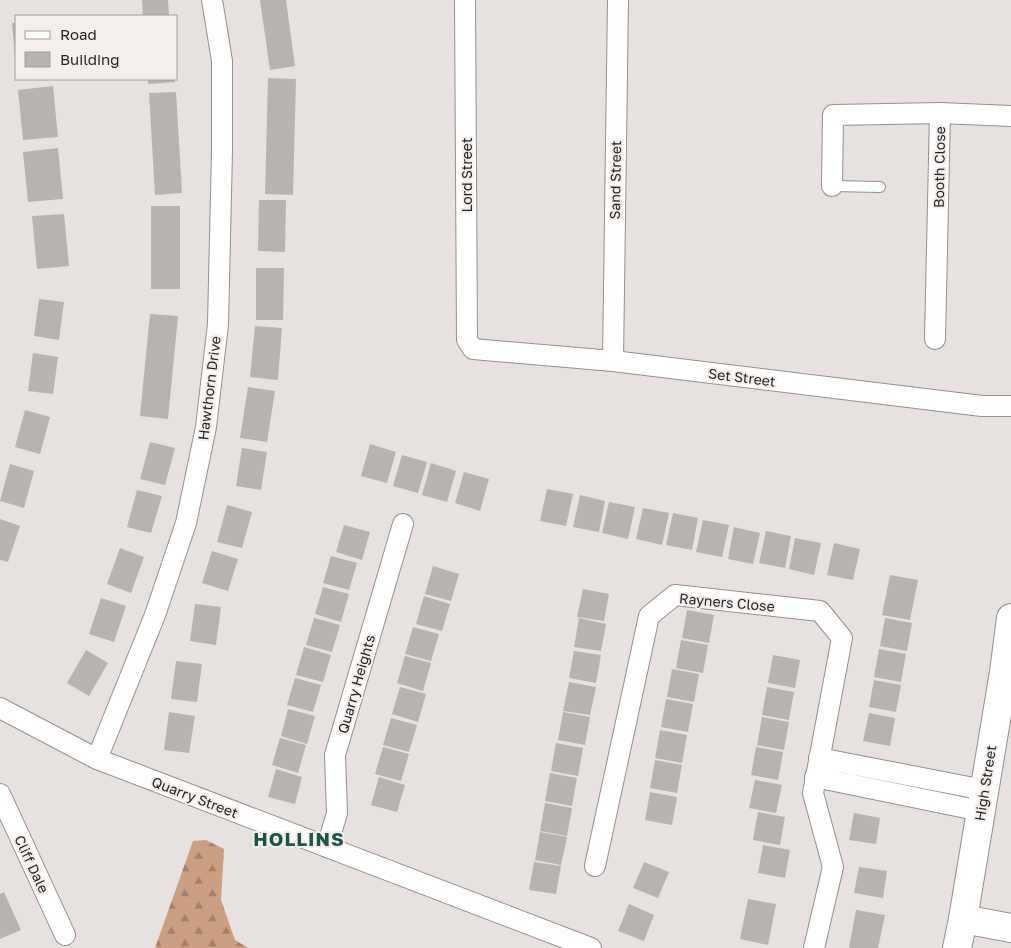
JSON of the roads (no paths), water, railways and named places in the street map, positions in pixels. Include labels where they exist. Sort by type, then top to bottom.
[{"type":"main road","name":"High Street","points":[[957,948],[1004,672],[1011,618]]},
{"type":"main road","points":[[963,919],[1009,928]]},
{"type":"street","name":"Hawthorn Drive","points":[[96,759],[155,615],[186,523],[206,427],[218,324],[222,151],[222,61],[212,0]]},
{"type":"street","name":"Lord Street","points":[[465,0],[467,340],[473,348]]},
{"type":"street","name":"Sand Street","points":[[613,361],[618,0]]},
{"type":"street","points":[[940,113],[1011,116]]},
{"type":"street","name":"Booth Close","points":[[832,186],[833,115],[940,113],[935,339]]},
{"type":"street","name":"Set Street","points":[[473,348],[613,361],[982,406],[1011,406]]},
{"type":"street","name":"Quarry Heights","points":[[327,847],[338,813],[335,755],[402,524]]},
{"type":"street","name":"Rayners Close","points":[[595,866],[649,616],[675,595],[820,611],[842,638],[813,793],[833,867],[814,948]]},
{"type":"street","name":"Quarry Street","points":[[0,708],[96,759],[591,948]]},
{"type":"street","points":[[819,758],[982,801]]},
{"type":"street","points":[[815,778],[982,801]]},
{"type":"street","name":"Cliff Dale","points":[[0,794],[64,935]]},
{"type":"lane","points":[[832,186],[880,187]]},
{"type":"district","name":"HOLLINS","points":[[299,838]]}]
